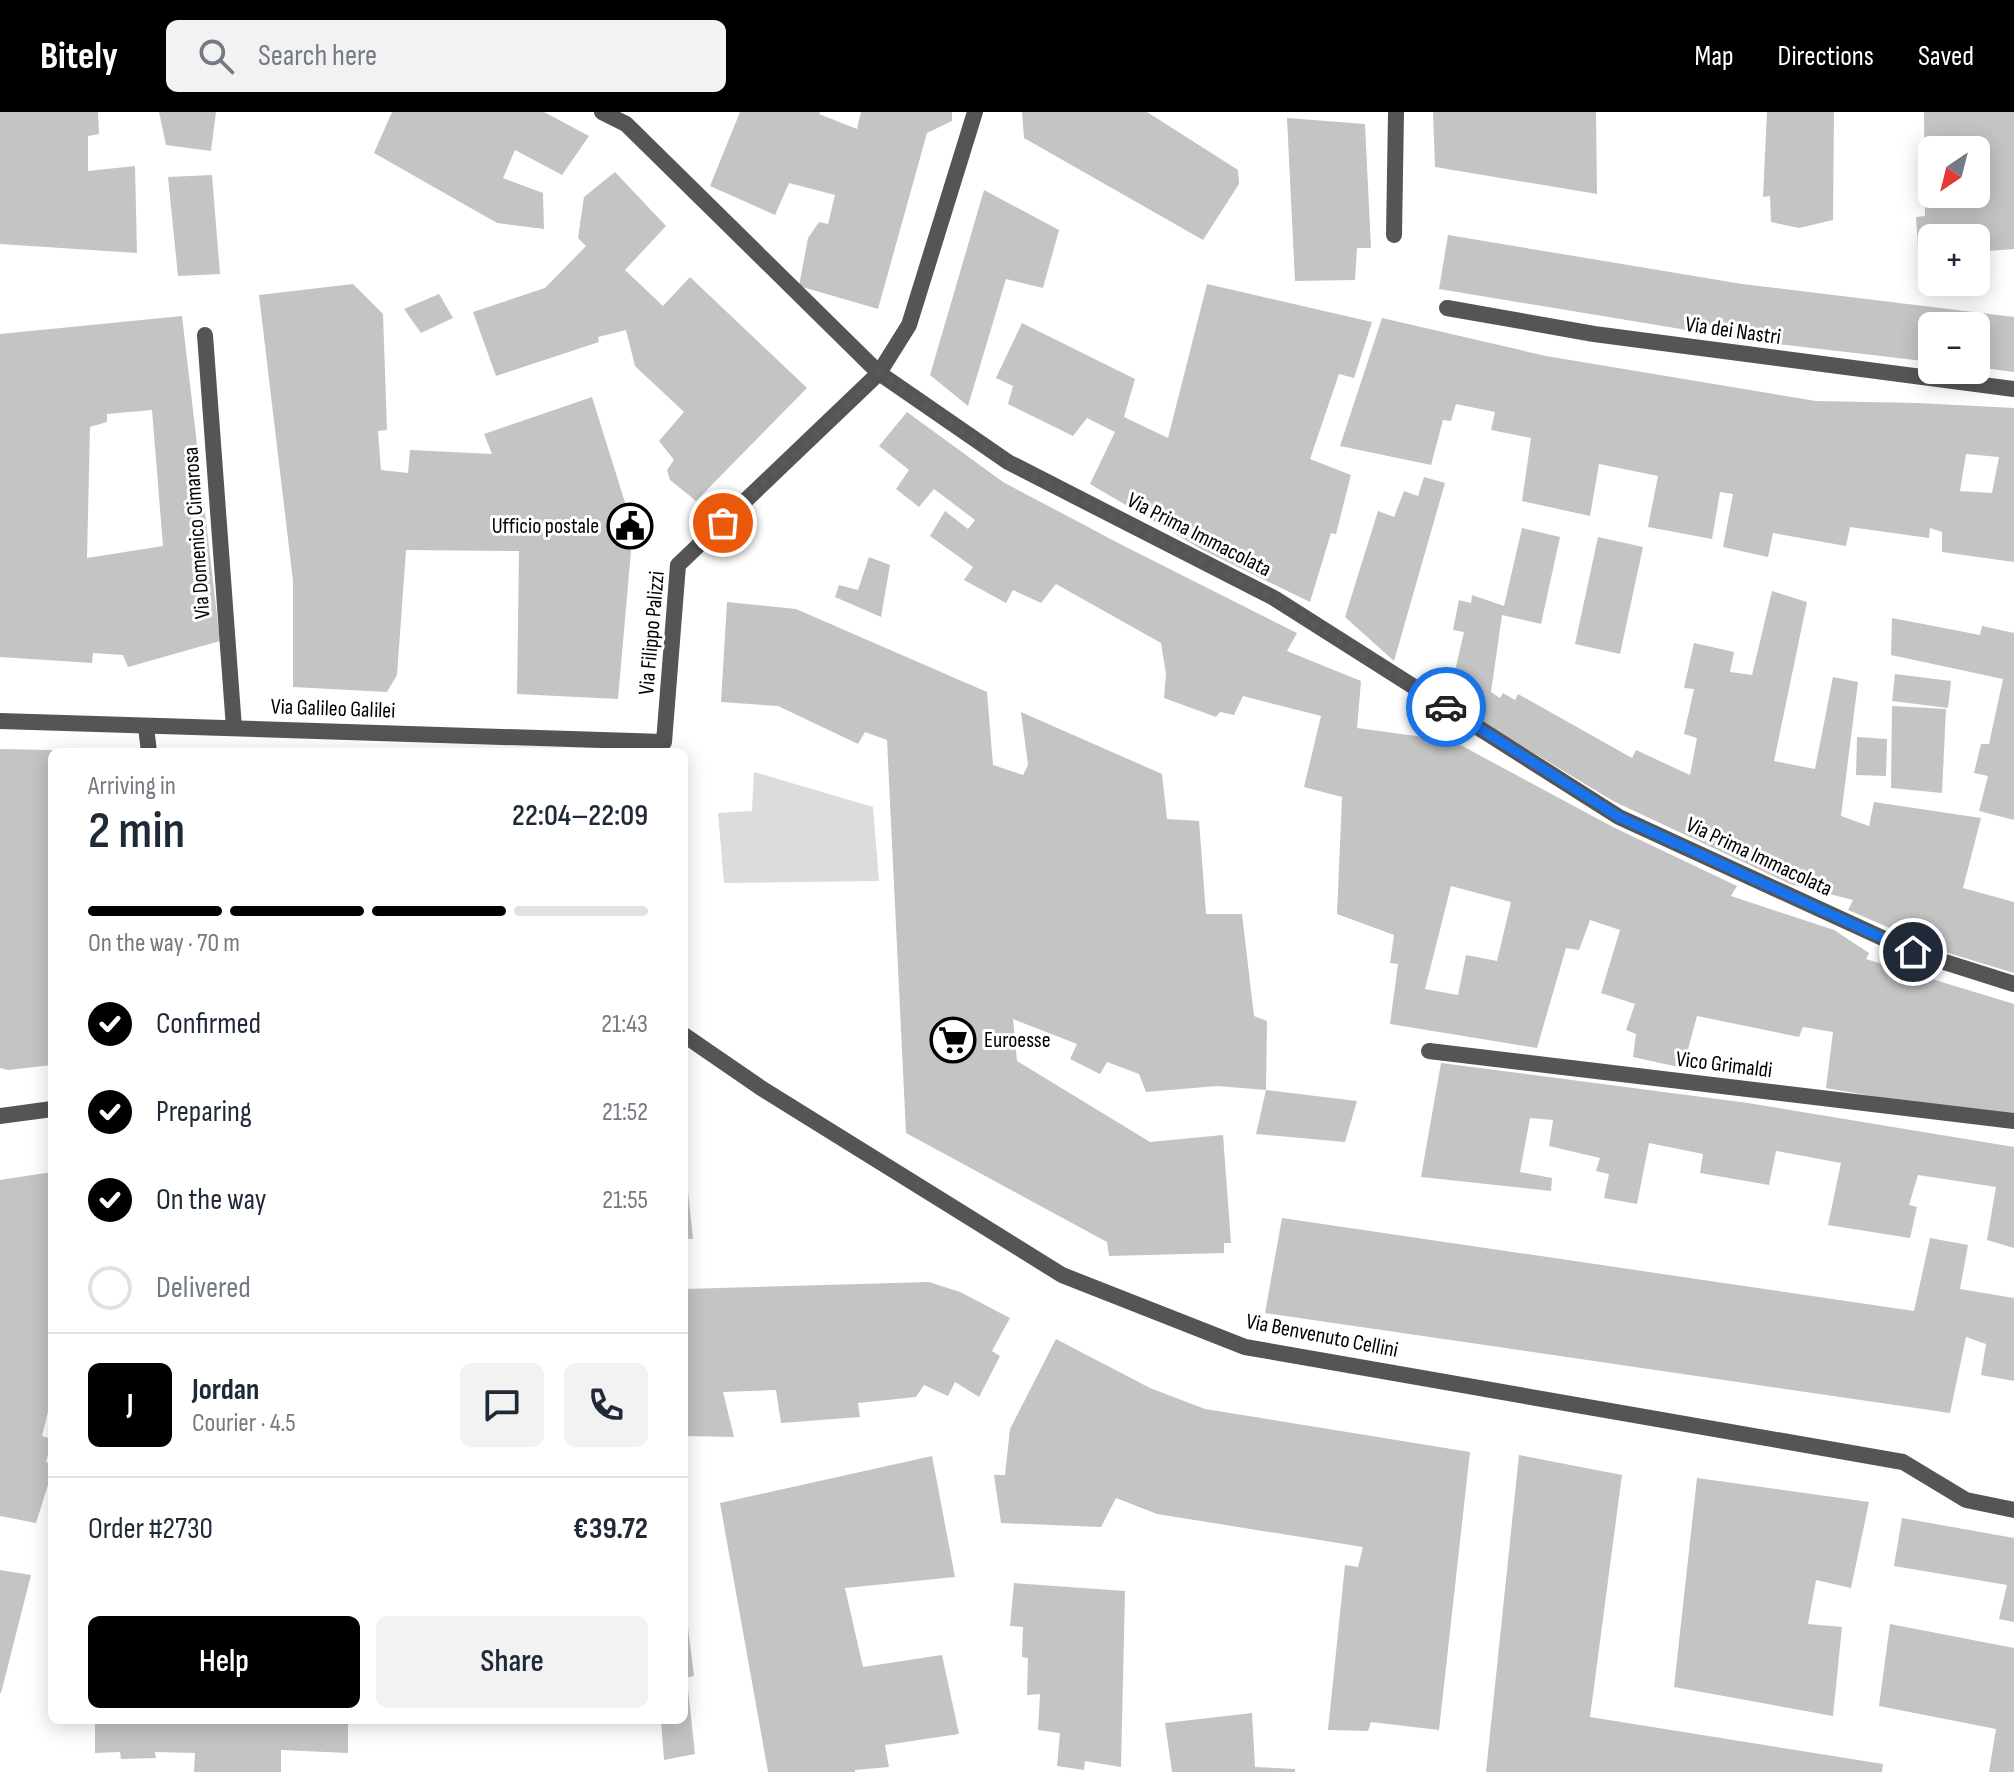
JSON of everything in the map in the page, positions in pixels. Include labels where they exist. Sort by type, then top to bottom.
[{"type":"street","name":"Via Prima Immacolata","points":[[602,112],[626,124],[879,373],[1008,462],[1274,598],[1619,817],[1913,952],[2014,984]]},
{"type":"street","name":"Via Filippo Palizzi","points":[[664,742],[678,565],[879,373],[909,325],[975,112]]},
{"type":"street","points":[[1394,235],[1396,112]]},
{"type":"street","name":"Via dei Nastri","points":[[1447,308],[1609,336],[2014,389]]},
{"type":"street","name":"Via Domenico Cimarosa","points":[[205,335],[234,728]]},
{"type":"street","name":"Via Galileo Galilei","points":[[0,721],[664,742]]},
{"type":"street","points":[[146,727],[149,748]]},
{"type":"street","name":"Via Benvenuto Cellini","points":[[688,1038],[761,1088],[1062,1275],[1245,1347],[1903,1462],[1966,1500],[2014,1510]]},
{"type":"street","name":"Vico Grimaldi","points":[[1429,1051],[2014,1121]]},
{"type":"street","points":[[0,1116],[48,1110]]},
{"type":"shaded area","points":[[754,772],[873,807],[879,881],[724,883],[718,813],[752,811]]},
{"type":"building","points":[[0,112],[98,112],[99,134],[88,136],[88,171],[135,166],[137,253],[0,244]]},
{"type":"building","points":[[159,112],[216,112],[211,151],[166,145]]},
{"type":"building","points":[[392,112],[544,112],[589,136],[562,175],[515,150],[503,178],[543,193],[544,229],[497,223],[374,153]]},
{"type":"building","points":[[740,112],[820,112],[857,129],[861,112],[952,112],[952,121],[927,133],[878,309],[799,286],[808,238],[819,222],[828,224],[835,195],[789,183],[775,215],[710,186]]},
{"type":"building","points":[[1022,112],[1147,112],[1238,170],[1239,184],[1203,240],[1024,138]]},
{"type":"building","points":[[1433,112],[1596,112],[1597,194],[1435,167]]},
{"type":"building","points":[[1767,112],[1834,112],[1833,220],[1799,228],[1771,222],[1770,196],[1763,197]]},
{"type":"building","points":[[1924,112],[2014,112],[2014,249],[1990,251],[1990,224],[1918,224],[1918,246],[1916,217],[1925,216],[1925,208],[1990,208],[1990,136],[1924,136]]},
{"type":"building","points":[[1287,118],[1365,124],[1371,248],[1357,248],[1355,280],[1295,281]]},
{"type":"building","points":[[615,172],[666,226],[625,270],[663,306],[690,277],[807,388],[696,501],[670,480],[667,470],[674,460],[659,441],[684,412],[635,366],[626,330],[598,337],[599,342],[496,376],[473,312],[545,288],[586,246],[578,238],[584,197]]},
{"type":"building","points":[[212,175],[220,274],[178,276],[168,177]]},
{"type":"building","points":[[984,190],[1059,230],[1043,288],[1006,279],[968,406],[930,375]]},
{"type":"building","points":[[1448,235],[1742,284],[1973,312],[1918,312],[1918,360],[1753,341],[1439,289]]},
{"type":"building","points":[[353,284],[383,314],[387,430],[378,431],[381,470],[408,473],[410,450],[492,454],[484,434],[592,397],[633,528],[618,699],[517,694],[519,551],[406,550],[397,675],[387,692],[293,687],[293,581],[259,295]]},
{"type":"building","points":[[1207,284],[1372,322],[1354,378],[1339,374],[1310,459],[1351,475],[1336,534],[1331,533],[1310,602],[1201,549],[1090,484],[1115,432],[1087,418],[1073,436],[1008,404],[1013,386],[996,378],[1022,323],[1135,379],[1124,417],[1168,438]]},
{"type":"building","points":[[439,294],[453,318],[421,333],[404,309]]},
{"type":"building","points":[[1990,314],[2014,317],[2014,372],[1990,369]]},
{"type":"building","points":[[182,316],[220,641],[128,667],[123,655],[93,653],[92,663],[0,657],[0,334]],"holes":[[[152,410],[163,546],[87,558],[90,427],[107,422],[107,414]]]},
{"type":"building","points":[[1382,318],[1546,356],[1816,401],[2014,408],[2014,562],[1942,552],[1942,532],[1930,528],[1929,538],[1850,527],[1846,546],[1773,533],[1768,557],[1723,547],[1733,494],[1720,492],[1712,539],[1648,527],[1658,476],[1599,464],[1590,516],[1522,501],[1531,438],[1491,430],[1495,412],[1456,404],[1451,421],[1443,420],[1431,465],[1340,446]],"holes":[[[1966,454],[1999,457],[1992,493],[1960,491]]]},
{"type":"building","points":[[907,412],[1003,482],[1297,633],[1287,651],[1361,681],[1357,728],[1453,741],[1613,827],[1737,886],[1731,896],[1834,930],[1869,953],[1866,959],[2014,1004],[2014,1121],[1826,1088],[1833,1032],[1803,1027],[1799,1037],[1697,1016],[1683,1068],[1633,1057],[1636,1034],[1626,1030],[1635,1004],[1601,993],[1620,930],[1590,920],[1579,950],[1566,948],[1537,1048],[1390,1024],[1398,964],[1390,963],[1394,935],[1337,914],[1342,797],[1304,787],[1321,716],[1243,696],[1234,715],[1220,712],[1216,717],[1164,698],[1166,674],[1161,643],[1056,584],[1041,603],[1013,590],[1006,603],[964,580],[973,567],[930,536],[945,511],[968,529],[975,520],[934,489],[919,507],[896,489],[909,470],[879,446]],"holes":[[[1451,886],[1511,902],[1497,961],[1466,955],[1458,995],[1425,989]]]},
{"type":"building","points":[[1424,477],[1445,483],[1394,661],[1345,617],[1378,511],[1394,517],[1404,491],[1418,496]]},
{"type":"building","points":[[1522,528],[1560,537],[1541,624],[1502,615],[1491,692],[1500,698],[1503,693],[1515,700],[1518,694],[1632,758],[1636,750],[1690,775],[1697,738],[1684,734],[1694,689],[1684,688],[1694,643],[1734,652],[1730,672],[1752,675],[1772,591],[1807,602],[1774,761],[1815,769],[1833,677],[1858,682],[1841,816],[1869,826],[1874,802],[1981,818],[1963,888],[2014,902],[2014,973],[1945,952],[1848,910],[1853,900],[1790,884],[1613,801],[1448,701],[1464,632],[1453,630],[1459,600],[1471,603],[1472,595],[1504,606]]},
{"type":"building","points":[[1598,537],[1643,547],[1620,654],[1575,644]]},
{"type":"building","points":[[869,557],[890,565],[881,617],[835,597],[839,585],[858,590]]},
{"type":"building","points":[[727,602],[796,609],[987,692],[993,765],[1023,775],[1028,765],[1021,712],[1162,774],[1167,819],[1199,821],[1206,914],[1242,914],[1254,1016],[1267,1021],[1266,1090],[1217,1086],[1146,1092],[1139,1074],[1107,1062],[1100,1074],[1070,1059],[1077,1044],[1013,1019],[1017,1061],[1150,1142],[1223,1135],[1231,1243],[1224,1243],[1224,1253],[1109,1256],[1107,1242],[906,1133],[887,740],[865,732],[858,744],[778,706],[721,702]]},
{"type":"building","points":[[1892,618],[1980,635],[1982,626],[2014,633],[2014,820],[1979,811],[1988,776],[1974,773],[1981,744],[1989,744],[2003,679],[1891,655]]},
{"type":"building","points":[[1895,674],[1951,681],[1948,708],[1892,701]]},
{"type":"building","points":[[1892,706],[1946,709],[1942,793],[1891,788]]},
{"type":"building","points":[[1857,737],[1887,739],[1886,776],[1856,775]]},
{"type":"building","points":[[0,749],[48,750],[48,1065],[8,1070],[0,1068]]},
{"type":"building","points":[[1441,1063],[1748,1103],[2014,1147],[2014,1248],[1987,1240],[1996,1187],[1918,1175],[1909,1205],[1917,1207],[1910,1238],[1828,1225],[1841,1163],[1776,1151],[1769,1185],[1700,1173],[1703,1154],[1649,1143],[1637,1204],[1604,1198],[1609,1174],[1596,1171],[1600,1158],[1549,1146],[1553,1120],[1530,1118],[1520,1172],[1552,1178],[1551,1191],[1421,1177]]},
{"type":"building","points":[[1266,1090],[1357,1101],[1345,1142],[1256,1134]]},
{"type":"building","points":[[48,1173],[48,1411],[42,1436],[48,1438],[48,1485],[36,1523],[0,1516],[0,1180]]},
{"type":"building","points":[[688,1192],[693,1239],[688,1239]]},
{"type":"building","points":[[1282,1218],[1914,1311],[1930,1238],[1968,1245],[1960,1289],[2014,1298],[2014,1381],[1981,1375],[1986,1344],[1966,1337],[1950,1413],[1265,1313]]},
{"type":"building","points":[[929,1282],[960,1292],[1010,1318],[992,1351],[1000,1356],[979,1397],[955,1382],[948,1396],[924,1385],[916,1397],[858,1403],[860,1417],[781,1423],[776,1390],[723,1392],[734,1437],[688,1436],[688,1289]]},
{"type":"building","points":[[1056,1339],[1150,1388],[1205,1409],[1470,1452],[1439,1730],[1371,1722],[1368,1731],[1328,1730],[1345,1565],[1358,1567],[1363,1547],[1157,1514],[1116,1498],[1101,1527],[1001,1523],[994,1475],[1005,1475],[1010,1429]]},
{"type":"building","points":[[1519,1455],[1622,1475],[1590,1717],[1883,1764],[1882,1772],[1486,1772]]},
{"type":"building","points":[[932,1456],[955,1577],[845,1588],[863,1667],[942,1655],[959,1734],[885,1745],[889,1767],[855,1772],[768,1772],[720,1503]]},
{"type":"building","points":[[1697,1478],[1869,1502],[1851,1588],[1816,1580],[1808,1624],[1842,1627],[1833,1716],[1674,1687]]},
{"type":"building","points":[[1902,1518],[2014,1538],[2014,1622],[1999,1619],[2007,1585],[1894,1566]]},
{"type":"building","points":[[0,1570],[31,1575],[1,1693],[0,1693]]},
{"type":"building","points":[[1014,1583],[1125,1591],[1121,1767],[1085,1761],[1084,1770],[1057,1766],[1060,1733],[1038,1730],[1040,1694],[1027,1695],[1028,1658],[1022,1657],[1023,1627],[1010,1626]]},
{"type":"building","points":[[1890,1624],[2014,1648],[2014,1772],[1989,1772],[1996,1729],[1879,1706]]},
{"type":"building","points":[[688,1628],[694,1676],[688,1677]]},
{"type":"building","points":[[688,1689],[695,1754],[664,1760],[661,1724],[688,1724]]},
{"type":"building","points":[[1252,1713],[1255,1767],[1295,1769],[1295,1772],[1172,1772],[1165,1723]]},
{"type":"building","points":[[95,1724],[348,1724],[348,1753],[281,1750],[281,1772],[194,1772],[195,1753],[155,1752],[156,1758],[121,1759],[120,1752],[95,1753]]},
{"type":"way so far","points":[[723,523],[879,373],[1008,462],[1274,598],[1446,707]]},
{"type":"place","name":"Ufficio postale","points":[[630,526]]},
{"type":"place","name":"Euroesse","points":[[953,1040]]},
{"type":"route","points":[[1446,707],[1619,817],[1913,952]]}]
